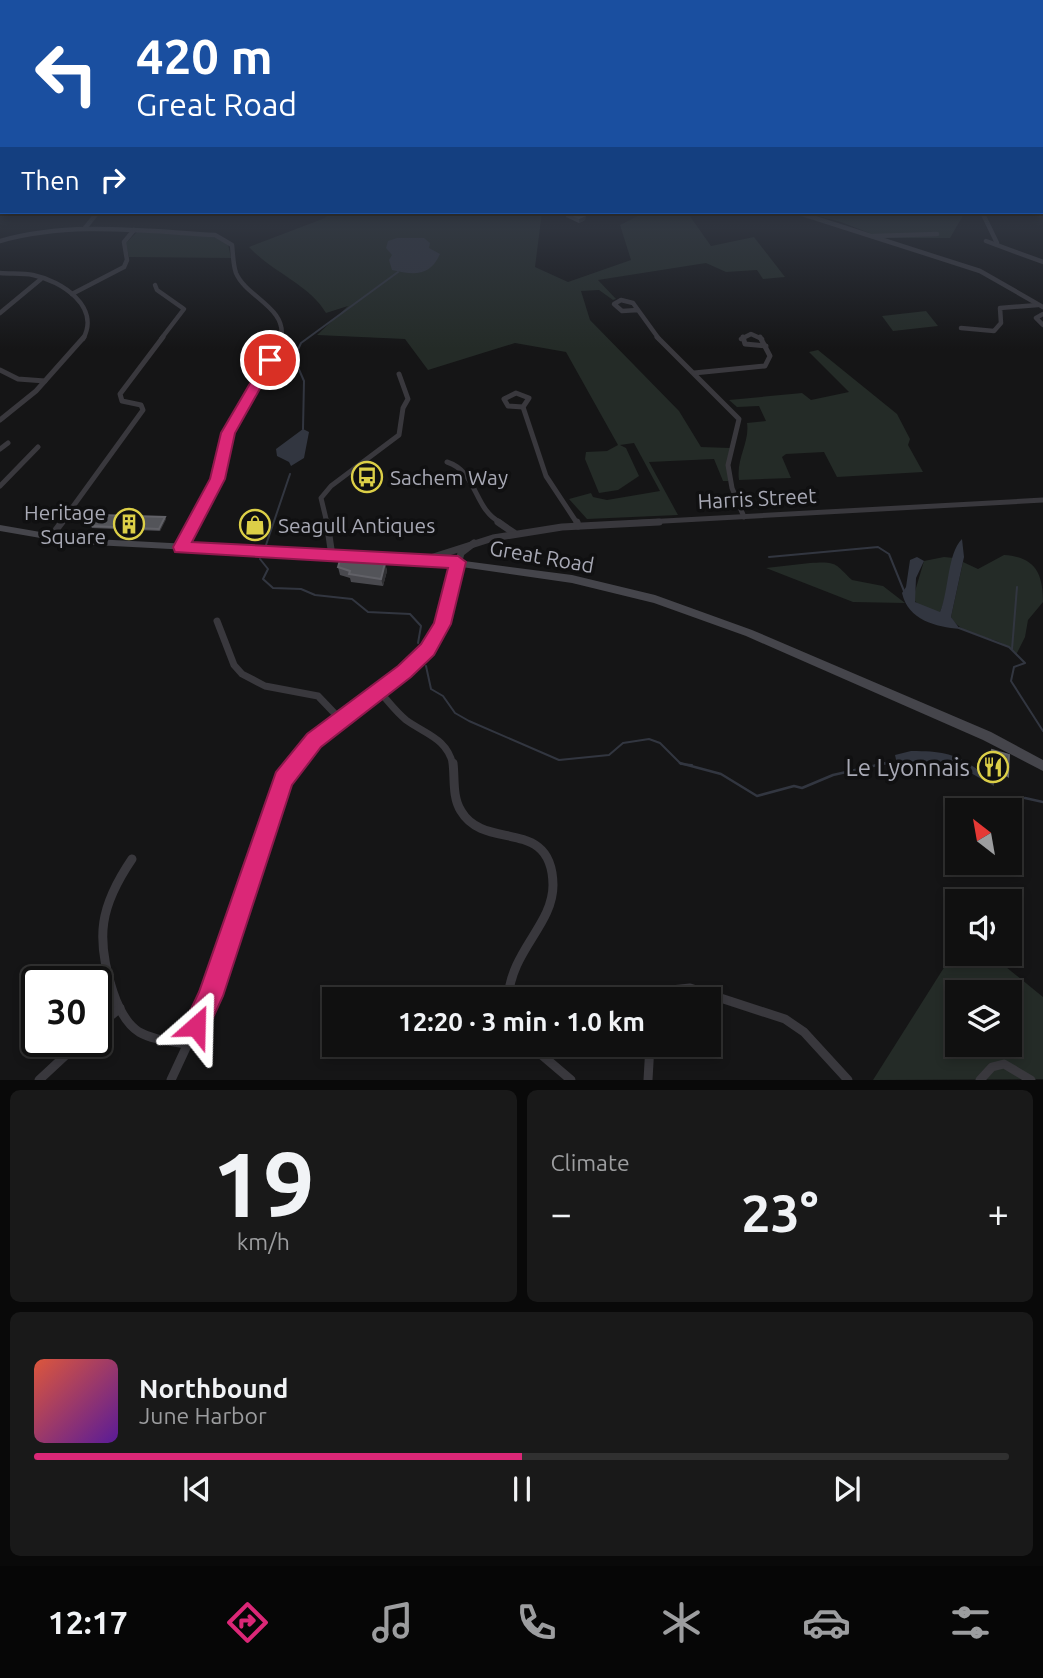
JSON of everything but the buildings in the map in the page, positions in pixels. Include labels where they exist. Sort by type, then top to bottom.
[{"type":"main road","name":"Great Road","points":[[0,527],[50,538],[458,562],[572,579],[685,609],[894,694],[987,736],[1043,766]]},
{"type":"street","points":[[72,294],[124,267],[127,260],[125,248]]},
{"type":"street","points":[[181,547],[218,479],[228,433],[280,342],[283,330],[279,319],[236,274],[233,248]]},
{"type":"street","points":[[910,248],[980,271],[1041,306]]},
{"type":"street","points":[[1010,248],[1043,262]]},
{"type":"street","points":[[0,274],[27,275],[41,279],[72,294],[87,307],[90,317],[88,329],[78,346],[25,402],[0,420]]},
{"type":"street","points":[[0,313],[41,279]]},
{"type":"street","points":[[50,538],[143,410],[141,405],[122,401],[120,394],[184,309],[157,290],[155,285]]},
{"type":"street","points":[[961,328],[979,332],[994,331],[1001,323],[1000,308],[1041,306]]},
{"type":"street","points":[[638,310],[658,338],[739,419],[740,428],[730,455],[729,470],[744,517]]},
{"type":"street","points":[[1043,314],[1036,318],[1043,325]]},
{"type":"street","points":[[694,373],[759,368],[769,360],[766,346],[757,335],[742,337],[747,345],[766,346]]},
{"type":"street","points":[[0,370],[18,379],[45,381]]},
{"type":"street","points":[[332,556],[332,541],[321,498],[331,486],[399,435],[403,423],[403,408],[408,399],[399,374]]},
{"type":"street","points":[[523,407],[546,476],[576,517],[578,526]]},
{"type":"street","points":[[0,449],[8,443]]},
{"type":"street","points":[[0,486],[38,447]]},
{"type":"street","points":[[447,463],[460,467],[466,473],[488,516],[505,523],[514,533]]},
{"type":"street","name":"Harris Street","points":[[425,560],[514,533],[578,526],[1043,500]]},
{"type":"street","points":[[171,1080],[210,996],[278,790],[306,748],[413,664],[433,642],[442,624],[458,562],[463,551],[474,543]]},
{"type":"street","points":[[217,621],[234,665],[242,674],[265,686],[318,696],[340,719]]},
{"type":"street","points":[[379,691],[406,719],[445,744],[452,758],[458,805],[468,820],[485,829],[527,839],[541,851],[551,869],[552,896],[514,961],[511,987]]},
{"type":"street","points":[[132,859],[111,892],[100,928],[103,963],[120,1008],[139,1032],[186,1044]]},
{"type":"street","points":[[721,999],[785,1019],[804,1032],[848,1080]]},
{"type":"street","points":[[112,1015],[120,1008]]},
{"type":"street","points":[[39,1080],[64,1057]]},
{"type":"street","points":[[544,1057],[571,1080]]},
{"type":"street","points":[[648,1080],[649,1057]]},
{"type":"street","points":[[981,1080],[992,1065],[1002,1062],[1013,1065],[1031,1080]]},
{"type":"shaded area","points":[[127,248],[229,248],[231,258],[129,257]]},
{"type":"shaded area","points":[[250,248],[537,248],[535,267],[568,282],[631,260],[627,248],[763,248],[785,277],[763,279],[757,270],[726,272],[706,263],[598,280],[616,299],[613,300],[599,290],[581,291],[590,320],[679,411],[701,447],[730,448],[728,481],[723,481],[714,459],[649,462],[678,515],[587,519],[569,499],[591,493],[593,497],[607,500],[660,491],[634,443],[620,445],[626,448],[639,476],[618,490],[599,493],[585,459],[586,452],[607,451],[618,445],[566,352],[515,343],[428,370],[405,339],[317,335],[348,306],[326,313],[301,286]]},
{"type":"shaded area","points":[[386,248],[430,248],[440,254],[431,267],[414,273],[392,270],[389,260],[392,255]]},
{"type":"shaded area","points":[[926,311],[938,326],[893,331],[882,316]]},
{"type":"shaded area","points":[[818,350],[897,414],[910,439],[908,445],[923,472],[837,477],[824,452],[786,454],[782,457],[791,478],[739,480],[739,464],[747,437],[747,423],[766,421],[759,406],[737,407],[729,400],[802,393],[811,400],[849,392],[809,352]]},
{"type":"shaded area","points":[[303,429],[309,432],[304,458],[291,466],[277,456],[276,449]]},
{"type":"shaded area","points":[[962,539],[964,557],[951,617],[960,629],[933,624],[917,616],[910,610],[902,593],[906,587],[910,560],[917,557],[924,561],[916,578],[915,602],[940,612],[951,563]]},
{"type":"shaded area","points":[[1004,555],[1015,556],[1030,563],[1039,575],[1043,592],[1043,602],[1028,620],[1025,637],[1016,655],[1002,643],[965,630],[951,617],[963,562],[978,569]]},
{"type":"shaded area","points":[[954,558],[945,599],[940,612],[932,611],[913,598],[924,561]]},
{"type":"shaded area","points":[[810,563],[835,565],[852,580],[883,586],[905,603],[853,602],[766,568]]},
{"type":"shaded area","points":[[911,751],[937,752],[956,757],[994,781],[994,786],[969,772],[943,766],[902,767],[897,764],[895,755]]},
{"type":"shaded area","points":[[945,966],[1005,966],[1043,997],[1043,1079],[873,1080]]},
{"type":"waterway","points":[[295,356],[301,343],[398,272]]},
{"type":"waterway","points":[[297,365],[304,381],[303,429]]},
{"type":"waterway","points":[[266,545],[290,474]]},
{"type":"waterway","points":[[769,557],[878,547],[889,554],[904,591]]},
{"type":"waterway","points":[[260,559],[268,569],[263,579],[273,588],[301,589],[315,595],[352,599],[368,612],[410,614],[421,626],[418,643]]},
{"type":"waterway","points":[[1012,649],[1017,587]]},
{"type":"waterway","points":[[959,628],[1009,647],[1025,663],[1014,667],[1011,681],[1043,731]]},
{"type":"waterway","points":[[426,666],[431,689],[443,696],[455,713],[559,760],[609,755],[623,743],[649,739],[660,743],[680,763]]},
{"type":"waterway","points":[[680,763],[685,764]]},
{"type":"waterway","points":[[680,763],[685,764]]},
{"type":"waterway","points":[[685,764],[721,774],[757,796],[794,786],[802,788],[833,775],[886,763],[879,765]]},
{"type":"waterway","points":[[685,764],[692,765]]},
{"type":"waterway","points":[[1025,798],[1043,802]]},
{"type":"place","name":"Sachem Way","points":[[367,477]]},
{"type":"place","name":"Heritage Square","points":[[129,524]]},
{"type":"place","name":"Seagull Antiques","points":[[255,525]]},
{"type":"place","name":"Le Lyonnais","points":[[993,767]]},
{"type":"route","points":[[196,1026],[210,996],[283,779],[314,740],[405,671],[428,649],[442,624],[458,562],[181,547],[218,479],[228,433],[270,360]]}]
